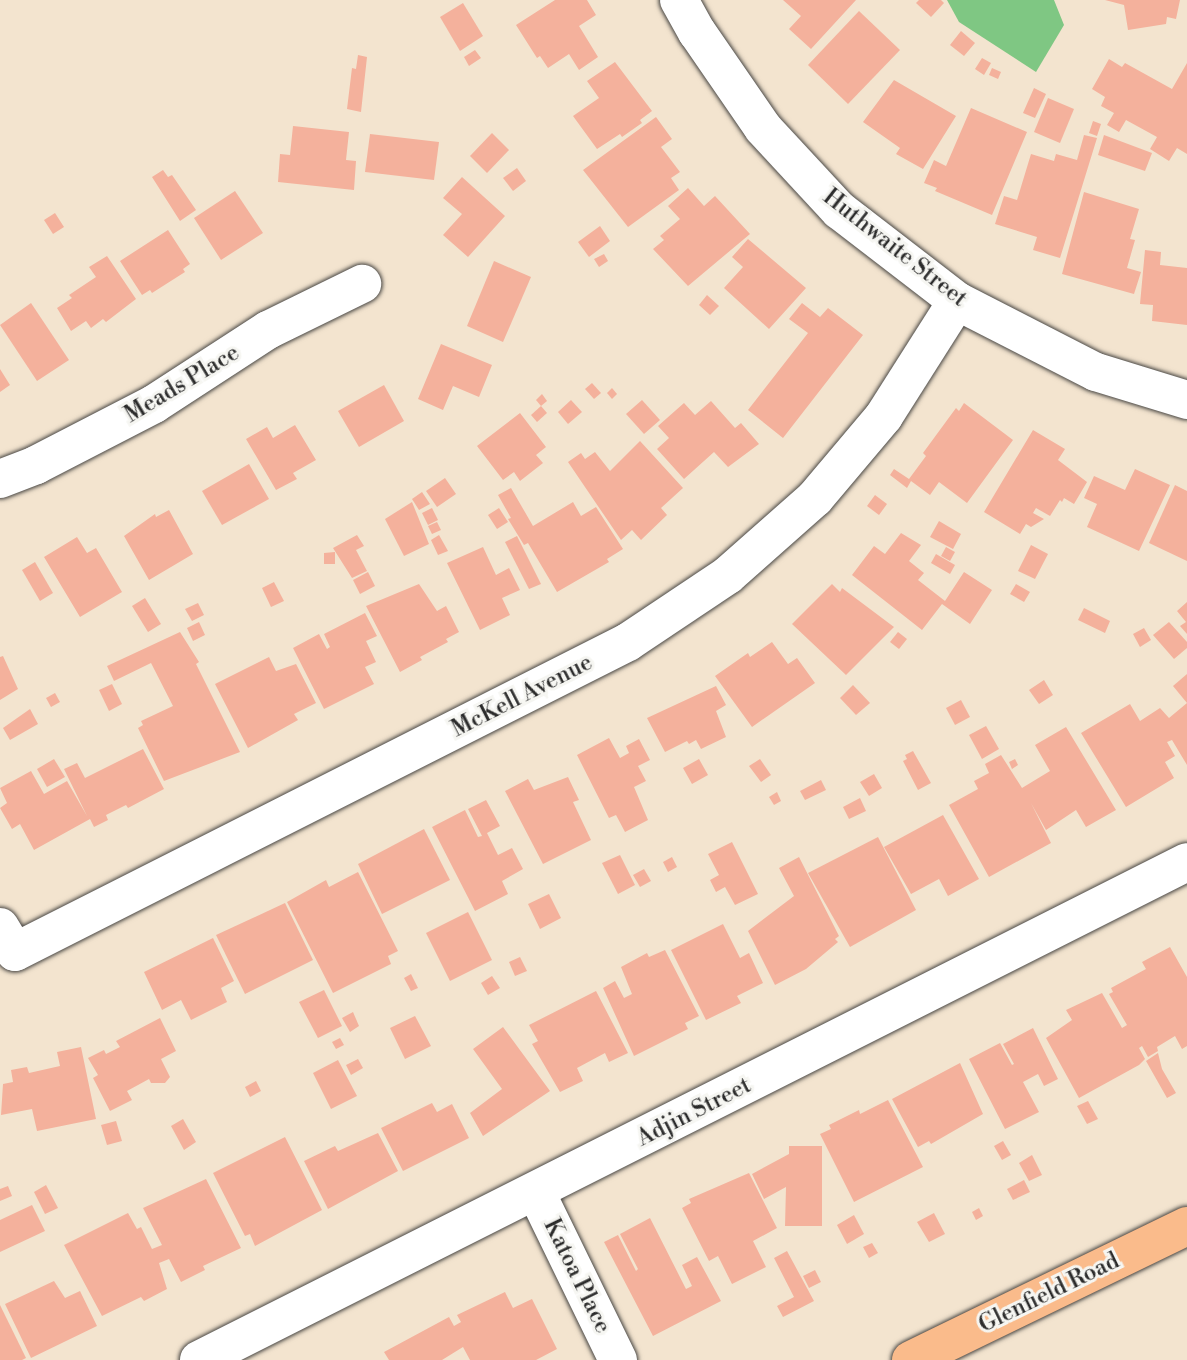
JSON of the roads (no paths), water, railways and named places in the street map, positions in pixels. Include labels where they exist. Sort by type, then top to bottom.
[{"type":"main road","name":"Glenfield Road","points":[[911,1360],[1187,1226]]},
{"type":"street","name":"Huthwaite Street","points":[[679,0],[697,32],[771,137],[839,210],[957,301],[1096,372],[1187,400]]},
{"type":"street","name":"Meads Place","points":[[0,479],[36,465],[154,404],[268,330],[362,284]]},
{"type":"street","name":"McKell Avenue","points":[[0,927],[15,952],[628,642],[728,575],[815,498],[884,416],[957,301]]},
{"type":"street","name":"Adjin Street","points":[[199,1360],[1187,862]]},
{"type":"street","name":"Katoa Place","points":[[536,1192],[618,1360]]}]
